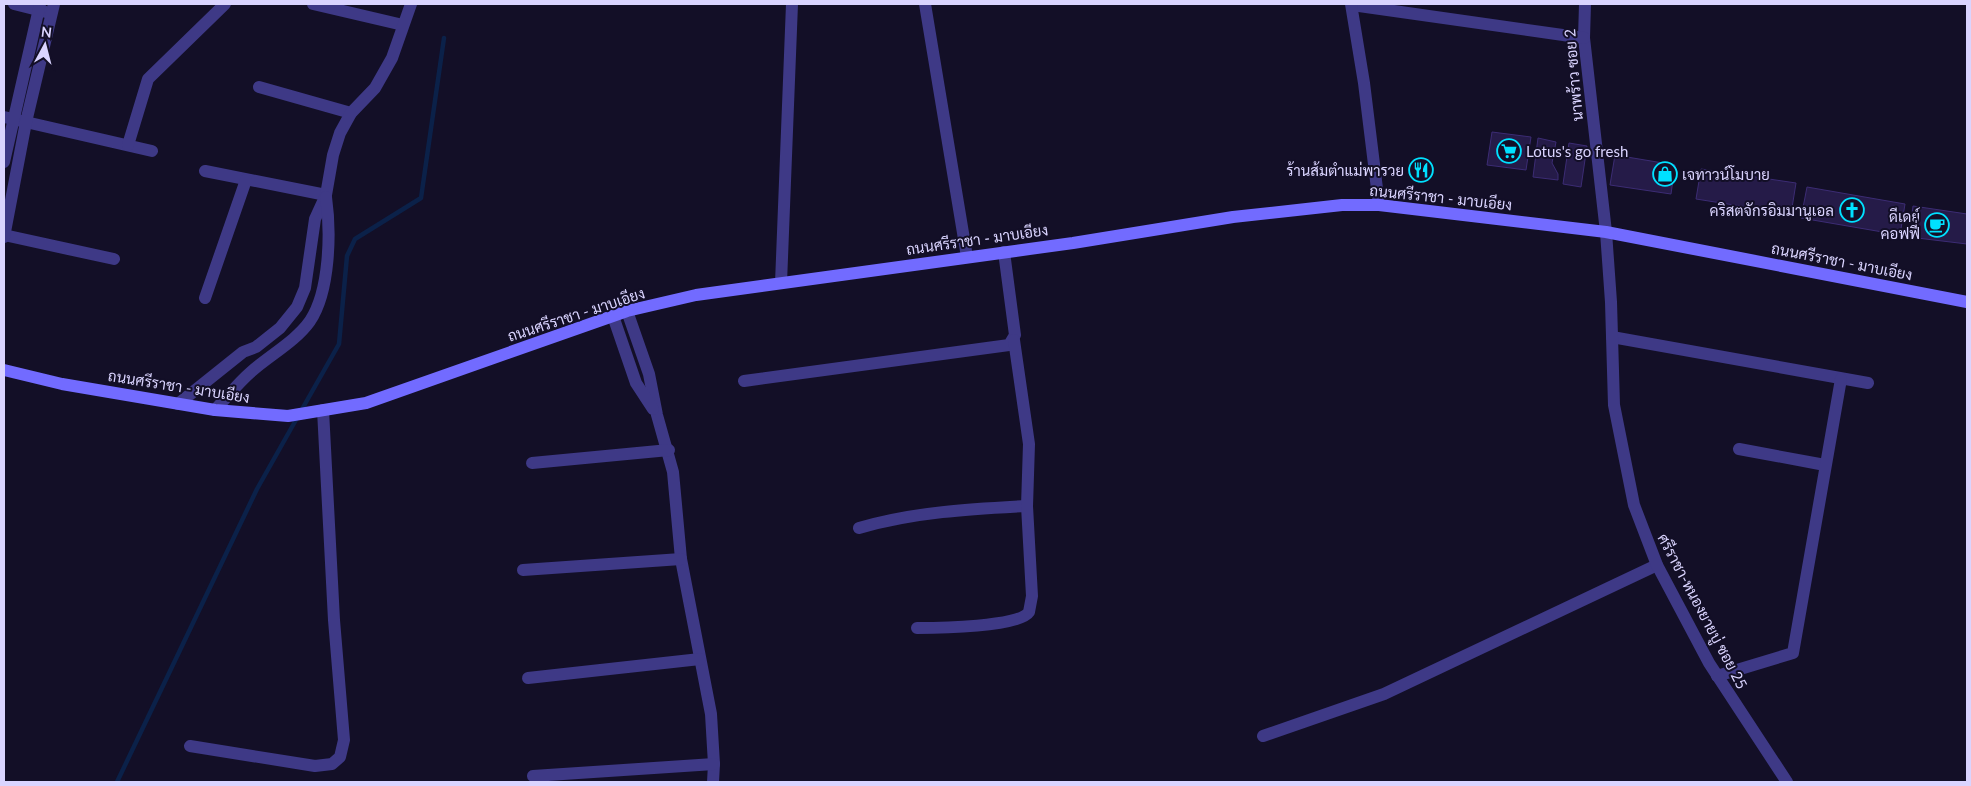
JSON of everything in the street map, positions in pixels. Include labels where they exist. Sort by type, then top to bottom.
[{"type":"main road","name":"ถนนศรีราชา - มาบเอียง","points":[[4,370],[62,384],[215,410],[288,416],[366,403],[627,311],[696,295],[1004,252],[1233,217],[1342,205],[1379,204],[1606,232],[1967,302]]},
{"type":"street","points":[[14,4],[52,8],[15,120],[4,236],[114,259]]},
{"type":"street","points":[[128,146],[148,79],[225,4]]},
{"type":"street","points":[[313,4],[404,24]]},
{"type":"street","points":[[215,410],[250,372],[284,346],[310,321],[321,295],[329,247],[326,195],[332,155],[340,133],[352,113],[375,88],[392,58],[411,4]]},
{"type":"street","points":[[781,283],[792,4]]},
{"type":"street","points":[[925,4],[967,257]]},
{"type":"street","points":[[1379,204],[1352,4],[1584,38]]},
{"type":"street","name":"นาพร้าว ซอย 2","points":[[1585,4],[1584,38],[1606,232]]},
{"type":"street","points":[[4,162],[39,7]]},
{"type":"street","points":[[259,87],[352,113]]},
{"type":"street","points":[[15,120],[152,151]]},
{"type":"street","points":[[205,171],[326,195]]},
{"type":"street","points":[[205,298],[246,180]]},
{"type":"street","points":[[178,404],[243,352],[256,348],[280,328],[297,307],[305,288],[315,219],[326,195]]},
{"type":"street","name":"ศรีราชา-หนองยายบู่ ซอย 25","points":[[1606,232],[1612,302],[1614,405],[1634,505],[1657,565],[1717,676],[1786,782]]},
{"type":"street","points":[[917,628],[970,627],[1019,619],[1028,615],[1032,596],[1028,552],[1027,506],[1029,444],[1004,252]]},
{"type":"street","points":[[627,311],[649,374],[657,416],[669,450],[674,472],[681,559],[711,714],[714,764],[713,782]]},
{"type":"street","points":[[613,316],[636,383],[657,416]]},
{"type":"street","points":[[1612,337],[1868,383]]},
{"type":"street","points":[[744,381],[1009,345],[1014,340]]},
{"type":"street","points":[[1717,676],[1793,653],[1841,379]]},
{"type":"street","points":[[190,746],[315,766],[332,764],[340,758],[344,740],[334,620],[323,410]]},
{"type":"street","points":[[1739,449],[1825,465]]},
{"type":"street","points":[[532,463],[669,450]]},
{"type":"street","points":[[859,528],[889,519],[942,512],[1027,506]]},
{"type":"street","points":[[523,570],[681,559]]},
{"type":"street","points":[[1263,736],[1384,694],[1657,565]]},
{"type":"street","points":[[528,678],[700,659]]},
{"type":"street","points":[[533,776],[714,764]]},
{"type":"building","name":"Lotus's go fresh","points":[[1492,132],[1531,137],[1526,170],[1487,165]]},
{"type":"building","points":[[1538,138],[1556,142],[1552,163],[1558,174],[1558,180],[1533,177]]},
{"type":"building","points":[[1569,143],[1587,146],[1581,187],[1563,184]]},
{"type":"building","points":[[1615,155],[1675,165],[1671,194],[1610,185]]},
{"type":"building","name":"ร้านส้มตำแม่พารวย","points":[[1417,166],[1426,167],[1426,175],[1416,174]]},
{"type":"building","points":[[1701,169],[1796,183],[1791,214],[1696,199]]},
{"type":"building","points":[[1807,187],[1905,204],[1900,235],[1801,218]]},
{"type":"building","points":[[1913,206],[1967,214],[1967,244],[1909,237]]},
{"type":"waterway","points":[[301,411],[339,344],[347,256],[355,239],[421,198],[444,38]]},
{"type":"waterway","points":[[117,782],[257,489],[297,418]]},
{"type":"place","name":"Lotus's go fresh","points":[[1509,151]]},
{"type":"place","name":"ร้านส้มตำแม่พารวย","points":[[1421,170]]},
{"type":"place","name":"เจทาวน์โมบาย","points":[[1665,174]]},
{"type":"place","name":"คริสตจักรอิมมานูเอล","points":[[1852,210]]},
{"type":"place","name":"ดีเดย์ คอฟฟี่","points":[[1937,225]]}]
